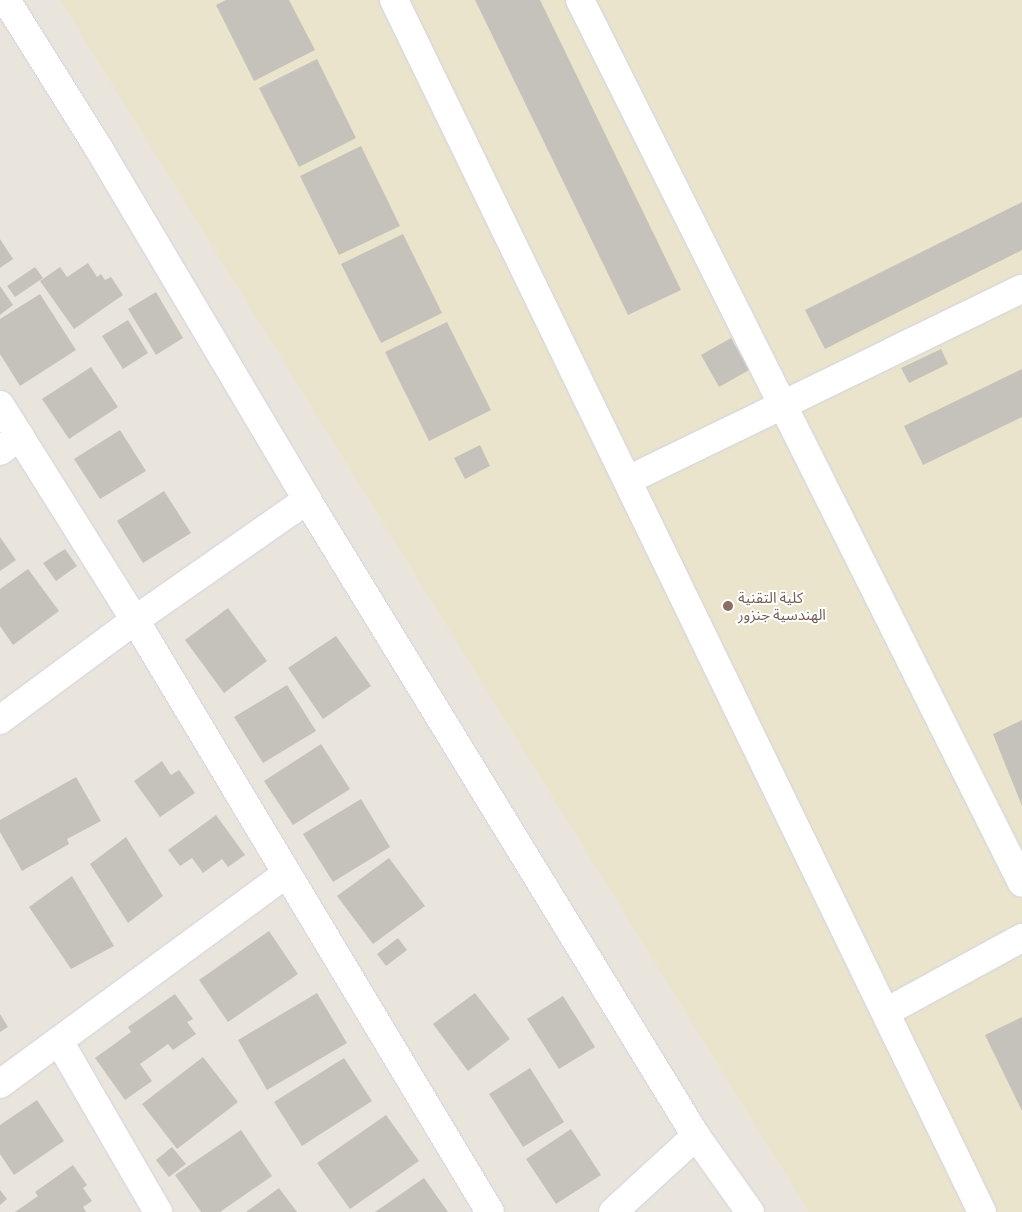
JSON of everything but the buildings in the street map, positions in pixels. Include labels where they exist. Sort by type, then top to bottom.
[{"type":"street","points":[[6,0],[99,149],[307,500],[696,1136],[750,1212]]},
{"type":"street","points":[[394,0],[982,1212]]},
{"type":"street","points":[[580,0],[1022,883]]},
{"type":"street","points":[[628,480],[1022,289]]},
{"type":"street","points":[[0,405],[10,443],[135,620],[490,1212]]},
{"type":"street","points":[[0,720],[135,620],[307,500]]},
{"type":"street","points":[[0,1084],[287,873]]},
{"type":"street","points":[[886,1012],[1022,938]]},
{"type":"street","points":[[59,1041],[158,1212]]},
{"type":"street","points":[[613,1212],[696,1136]]},
{"type":"shaded area","name":"كلية التقنية الهندسية جنزور","points":[[60,0],[1022,0],[1022,1212],[809,1212]]},
{"type":"place","name":"كلية التقنية الهندسية جنزور","points":[[728,606]]}]
